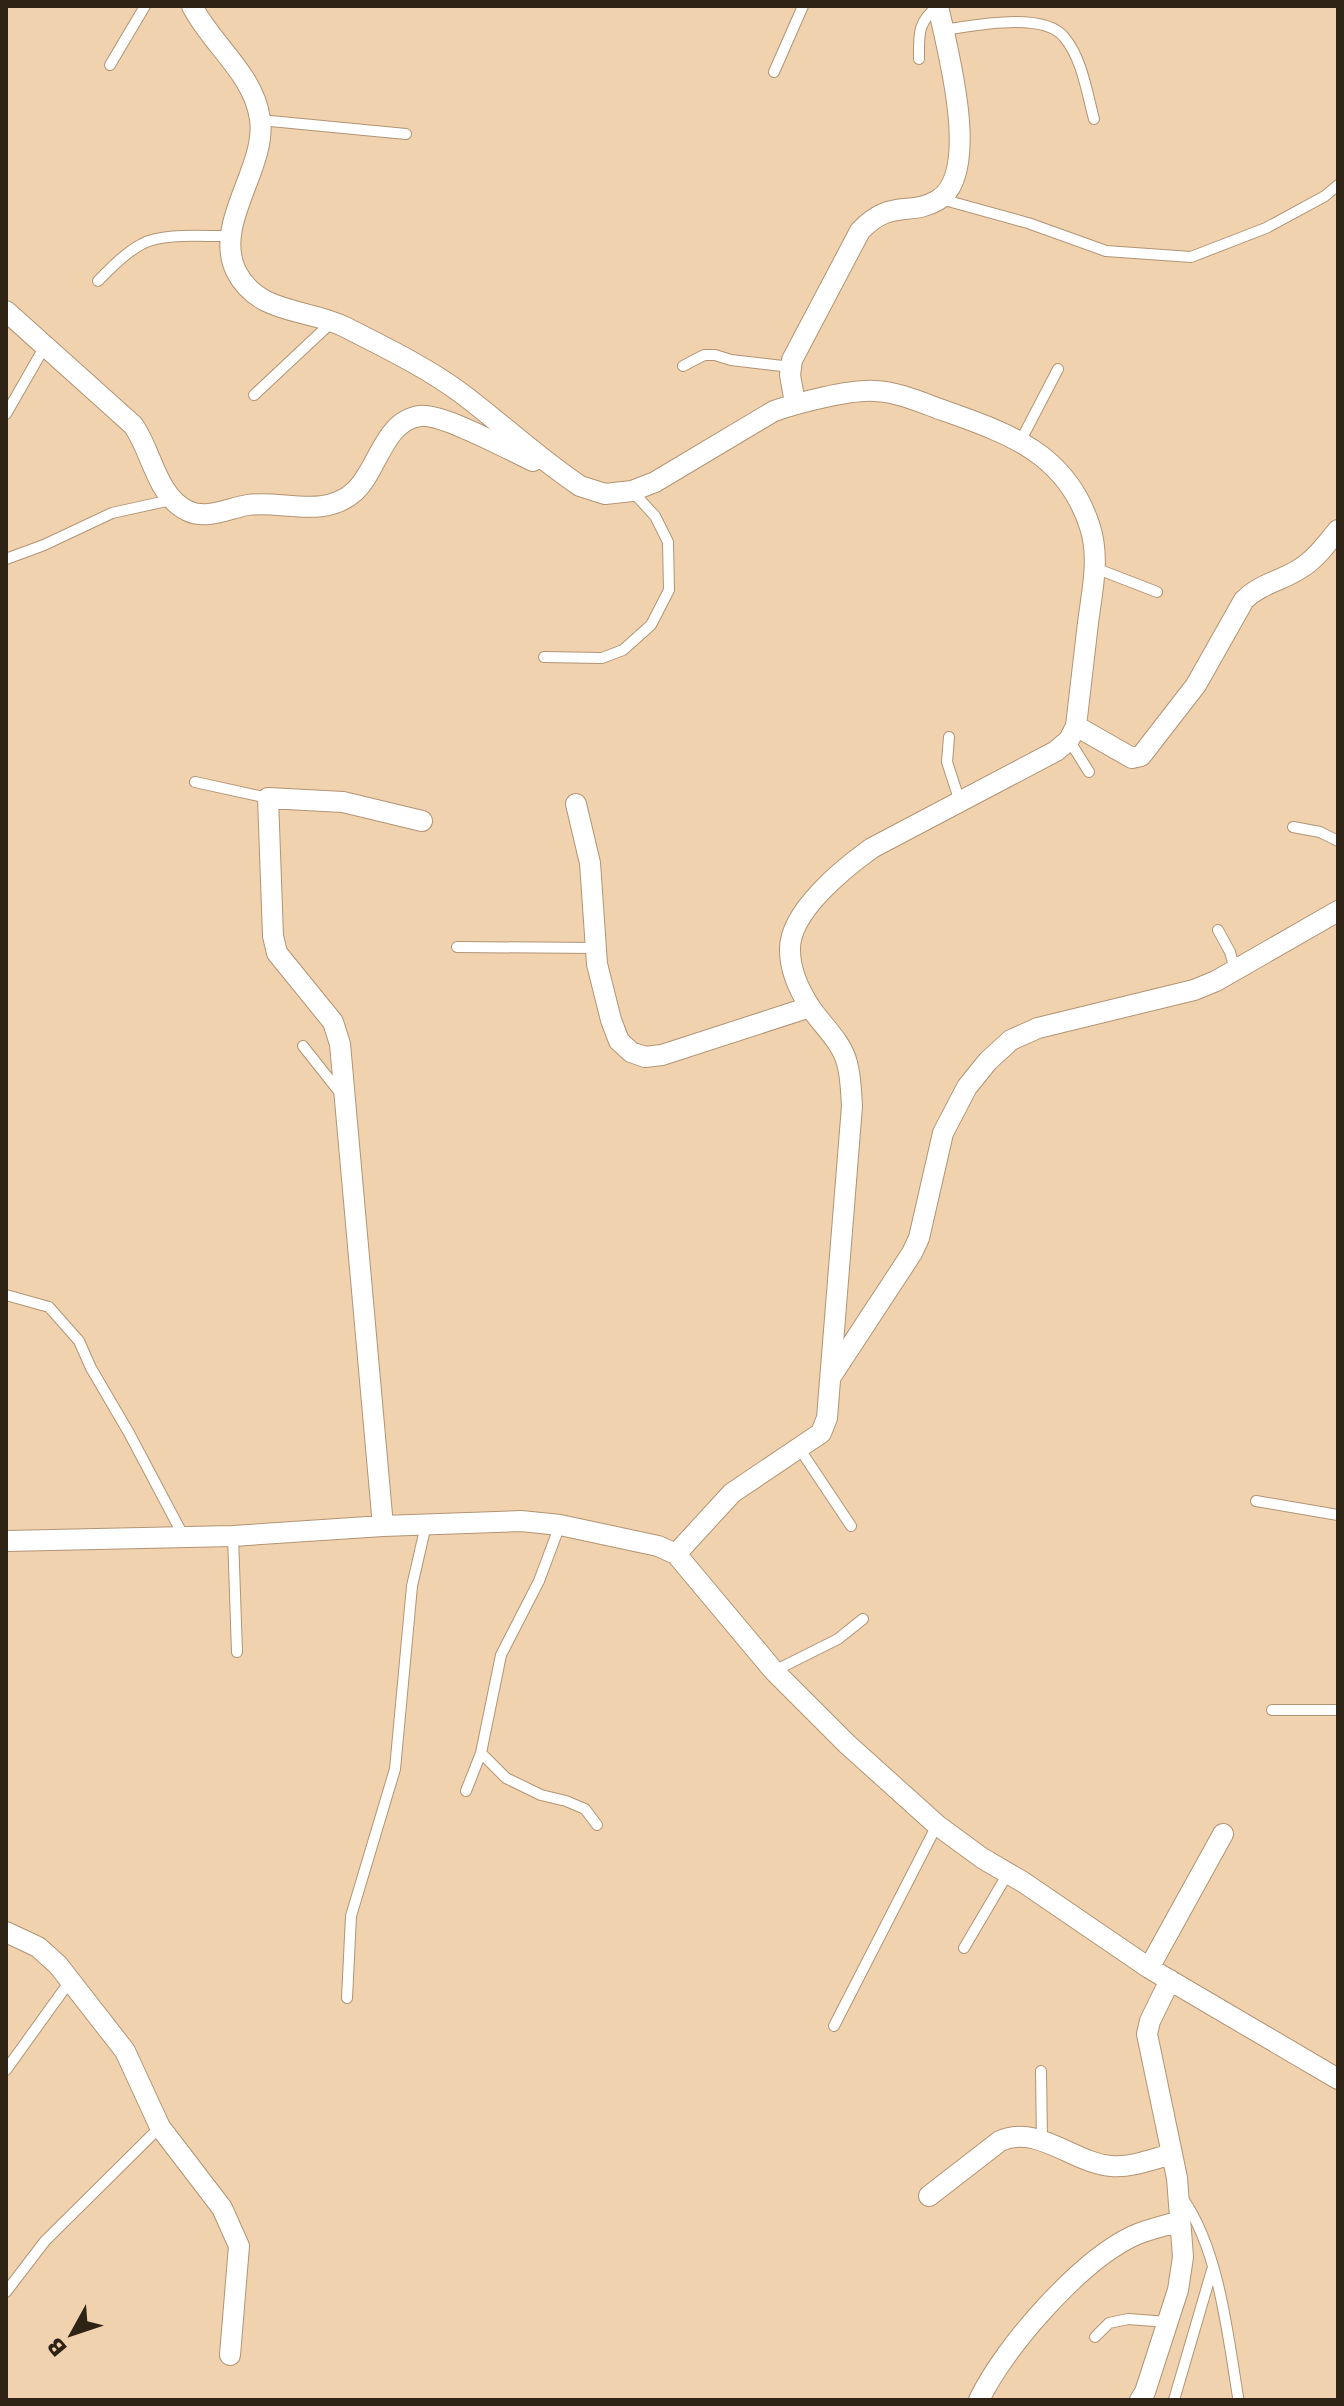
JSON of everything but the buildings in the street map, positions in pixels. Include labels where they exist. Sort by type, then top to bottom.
[{"type":"street","points":[[187,6],[243,78],[255,98],[260,120],[260,142],[231,236],[230,250],[236,270],[251,291],[273,306],[332,322],[441,380],[580,486],[605,494],[632,491],[655,482],[774,411],[795,403],[872,390],[895,394],[1000,431],[1032,447],[1059,470],[1077,497],[1091,527],[1096,558],[1072,733],[1056,751],[872,848],[814,899],[798,921],[789,947],[793,975],[810,1007],[847,1062],[852,1106],[827,1418],[821,1433],[732,1493],[676,1554]]},
{"type":"street","points":[[795,403],[790,375],[792,360],[860,231],[871,219],[887,211],[931,204],[941,199],[955,177],[960,123],[938,6]]},
{"type":"street","points":[[6,311],[133,425],[143,439],[163,485],[173,499],[188,511],[207,515],[249,505],[311,508],[344,500],[362,483],[394,431],[405,420],[421,415],[439,418],[562,474]]},
{"type":"street","points":[[1072,733],[1132,758],[1141,756],[1196,685],[1244,600],[1266,583],[1299,570],[1338,530]]},
{"type":"street","points":[[383,1526],[340,1044],[333,1022],[277,953],[273,936],[268,798],[343,802],[422,821]]},
{"type":"street","points":[[576,804],[590,863],[595,948],[611,1020],[619,1041],[631,1052],[645,1057],[662,1055],[810,1007]]},
{"type":"street","points":[[830,1378],[912,1253],[919,1238],[943,1133],[967,1087],[988,1061],[1011,1040],[1038,1028],[1194,990],[1338,911]]},
{"type":"street","points":[[6,1541],[233,1536],[521,1521],[560,1525],[658,1546],[676,1554],[774,1671],[847,1744],[937,1825],[1149,1968],[1338,2079]]},
{"type":"street","points":[[1149,1968],[1223,1834]]},
{"type":"street","points":[[6,1932],[38,1947],[70,1981],[125,2051],[160,2127],[222,2208],[239,2246],[230,2355]]},
{"type":"street","points":[[1140,2400],[1182,2275],[1178,2191],[1147,2034],[1170,1980]]},
{"type":"street","points":[[929,2196],[1000,2141],[1013,2135],[1028,2136],[1111,2166],[1127,2166],[1172,2154]]},
{"type":"street","points":[[979,2400],[1002,2363],[1044,2307],[1059,2293],[1117,2244],[1135,2234],[1180,2221]]},
{"type":"lane","points":[[110,65],[145,6]]},
{"type":"lane","points":[[774,72],[803,6]]},
{"type":"lane","points":[[919,59],[919,27],[938,6]]},
{"type":"lane","points":[[943,30],[1033,22],[1064,35],[1078,64],[1094,119]]},
{"type":"lane","points":[[260,120],[406,134]]},
{"type":"lane","points":[[941,199],[1028,223],[1106,251],[1191,257],[1266,228],[1325,196],[1338,185]]},
{"type":"lane","points":[[98,281],[144,242],[166,238],[231,236]]},
{"type":"lane","points":[[254,395],[332,322]]},
{"type":"lane","points":[[6,414],[45,346]]},
{"type":"lane","points":[[683,366],[704,355],[715,355],[731,360],[791,367]]},
{"type":"lane","points":[[1020,442],[1058,369]]},
{"type":"lane","points":[[544,657],[602,658],[623,650],[651,625],[669,590],[668,542],[655,516],[632,491]]},
{"type":"lane","points":[[6,559],[112,513],[173,499]]},
{"type":"lane","points":[[1095,568],[1157,592]]},
{"type":"lane","points":[[1072,733],[1089,772]]},
{"type":"lane","points":[[949,737],[947,762],[960,802]]},
{"type":"lane","points":[[195,782],[268,798]]},
{"type":"lane","points":[[1293,827],[1320,832],[1338,841]]},
{"type":"lane","points":[[1218,930],[1230,952],[1235,970]]},
{"type":"lane","points":[[457,947],[595,948]]},
{"type":"lane","points":[[303,1046],[344,1099]]},
{"type":"lane","points":[[6,1295],[49,1307],[79,1341],[184,1537]]},
{"type":"lane","points":[[799,1448],[851,1526]]},
{"type":"lane","points":[[1256,1501],[1338,1515]]},
{"type":"lane","points":[[347,1998],[351,1916],[395,1769],[412,1586],[426,1525]]},
{"type":"lane","points":[[466,1791],[481,1753],[501,1655],[539,1581],[560,1525]]},
{"type":"lane","points":[[233,1536],[237,1652]]},
{"type":"lane","points":[[774,1671],[838,1639],[863,1619]]},
{"type":"lane","points":[[1272,1710],[1338,1710]]},
{"type":"lane","points":[[481,1753],[506,1778],[541,1795],[585,1809],[597,1825]]},
{"type":"lane","points":[[834,2026],[937,1825]]},
{"type":"lane","points":[[964,1948],[1007,1875]]},
{"type":"lane","points":[[6,2070],[70,1981]]},
{"type":"lane","points":[[1041,2071],[1042,2141]]},
{"type":"lane","points":[[6,2292],[45,2241],[160,2127]]},
{"type":"lane","points":[[1178,2191],[1207,2246],[1228,2336],[1238,2397]]},
{"type":"lane","points":[[1174,2400],[1212,2268]]},
{"type":"lane","points":[[1095,2337],[1109,2323],[1128,2319],[1168,2322]]}]
